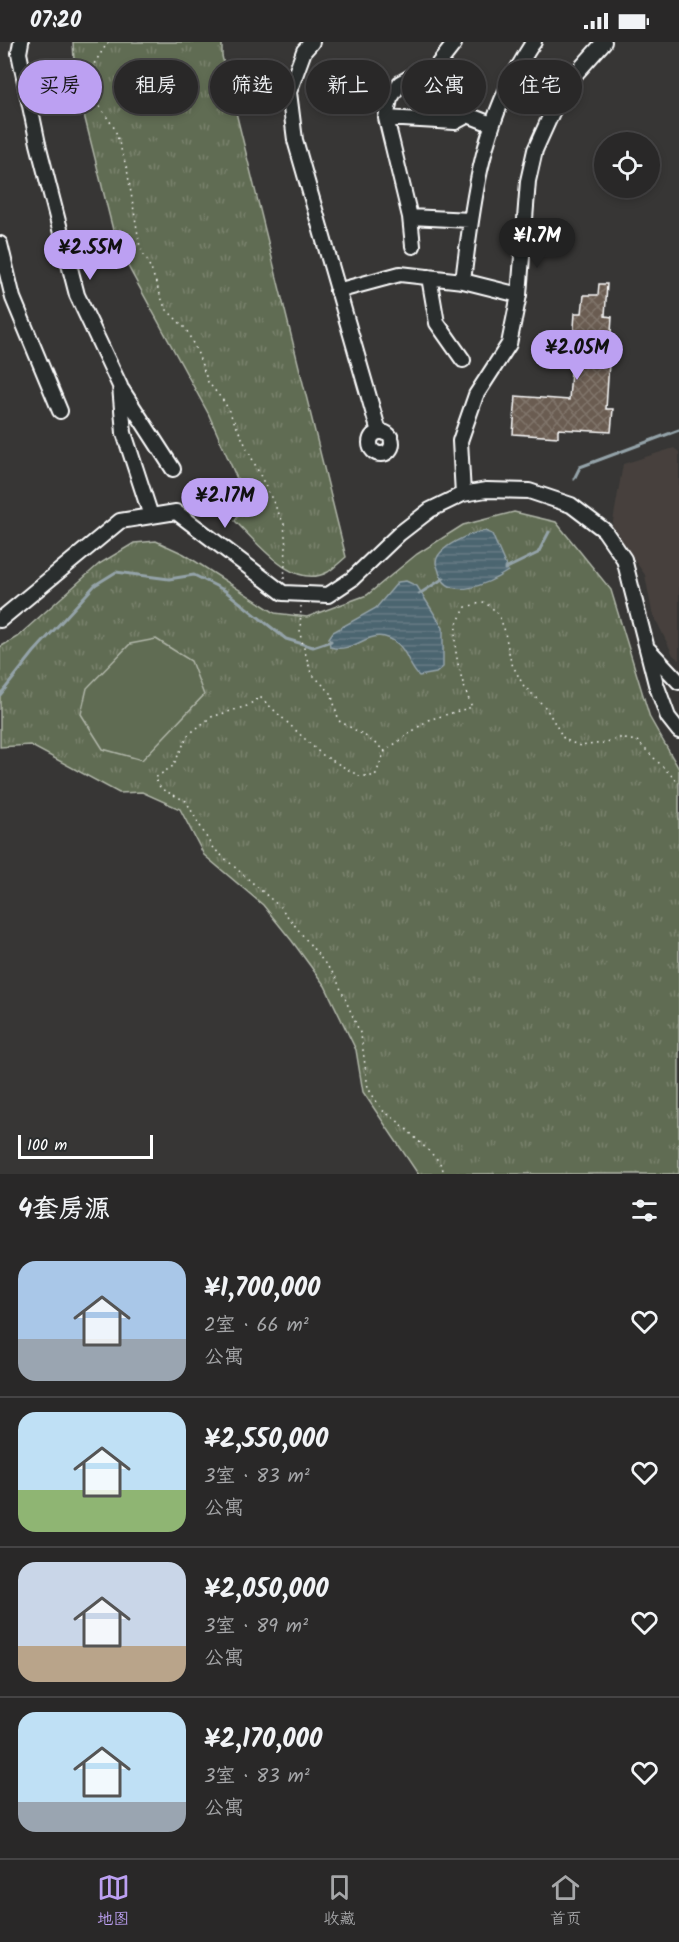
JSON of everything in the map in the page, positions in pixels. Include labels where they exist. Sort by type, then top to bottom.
[{"type":"street","points":[[21,42],[19,53],[38,144],[77,295],[120,386],[173,468]]},
{"type":"street","points":[[312,42],[304,51],[290,92],[295,140],[379,432]]},
{"type":"street","points":[[463,494],[460,441],[476,395],[509,344],[519,295],[528,181],[535,150],[563,88],[604,42]]},
{"type":"street","points":[[464,280],[470,220],[491,124],[510,80],[531,43]]},
{"type":"street","points":[[442,60],[454,44]]},
{"type":"street","points":[[402,82],[390,99],[386,118],[410,217],[413,246]]},
{"type":"street","points":[[386,118],[456,122],[468,115],[491,124]]},
{"type":"street","points":[[410,217],[470,220]]},
{"type":"street","points":[[0,244],[13,298],[60,411]]},
{"type":"street","points":[[337,291],[400,274],[464,280],[519,295]]},
{"type":"street","points":[[429,277],[437,323],[463,360]]},
{"type":"street","points":[[120,386],[124,433],[151,516]]},
{"type":"street","points":[[0,620],[120,521],[176,512],[283,593],[328,595],[352,579],[399,534],[430,510],[463,494],[486,490],[529,491],[571,505],[604,530],[624,560],[656,684],[668,717],[679,731]]},
{"type":"street","points":[[648,648],[679,682]]},
{"type":"path","points":[[108,42],[94,64],[90,92],[116,129],[127,169],[140,247],[151,269],[165,308],[186,329],[198,354],[207,382],[225,403],[284,524],[286,548],[283,593]]},
{"type":"path","points":[[302,593],[301,638],[312,672],[331,693],[339,721],[364,735],[385,751]]},
{"type":"path","points":[[445,1174],[439,1161],[400,1123],[382,1110],[368,1088],[361,1035],[334,976],[281,908],[212,847],[186,801],[161,789],[155,778],[173,766],[188,735],[203,723],[211,717],[247,706],[260,697],[321,754],[359,776],[375,776],[385,751],[428,720],[472,707],[462,682],[457,652],[457,626],[466,607],[484,602],[497,612],[504,628],[511,662],[523,685],[546,708],[564,739],[580,746],[620,738],[637,741],[679,783]]},
{"type":"shaded area","points":[[674,448],[679,452],[679,660],[673,655],[652,612],[645,575],[612,527],[623,464]]},
{"type":"green space","points":[[73,42],[222,42],[223,60],[210,60],[210,114],[236,114],[346,557],[328,572],[315,576],[302,575],[289,570],[265,552],[235,521],[246,499],[208,413],[117,246],[84,114],[102,114],[102,60],[74,60]]},
{"type":"green space","points":[[514,512],[556,522],[611,590],[650,718],[679,769],[679,1174],[418,1174],[363,1092],[356,1050],[325,986],[263,905],[204,855],[180,809],[142,792],[119,793],[30,745],[0,747],[0,647],[17,637],[99,564],[134,543],[156,541],[184,554],[275,613],[307,617],[367,595],[417,554],[463,525]]},
{"type":"green space","points":[[156,639],[191,661],[204,695],[142,760],[103,749],[81,714],[87,688],[130,644]]},
{"type":"water","points":[[485,531],[492,534],[508,571],[481,585],[470,588],[451,587],[439,572],[436,563],[438,557],[442,551],[456,541]]},
{"type":"water","points":[[406,581],[417,586],[443,628],[443,667],[436,673],[419,676],[398,644],[380,636],[349,647],[330,647],[329,638],[333,632],[376,608],[398,582]]},
{"type":"building","points":[[599,284],[607,284],[605,316],[612,317],[606,409],[613,409],[611,432],[558,429],[558,437],[513,434],[516,396],[569,400],[575,313],[582,313],[584,295],[598,295]]},
{"type":"waterway","points":[[574,479],[580,467],[679,430]]},
{"type":"waterway","points":[[505,569],[538,553],[549,532]]},
{"type":"waterway","points":[[0,695],[34,652],[95,585],[116,572],[169,579],[194,575],[224,590],[286,639],[313,647],[331,641]]},
{"type":"waterway","points":[[419,594],[444,578]]}]
